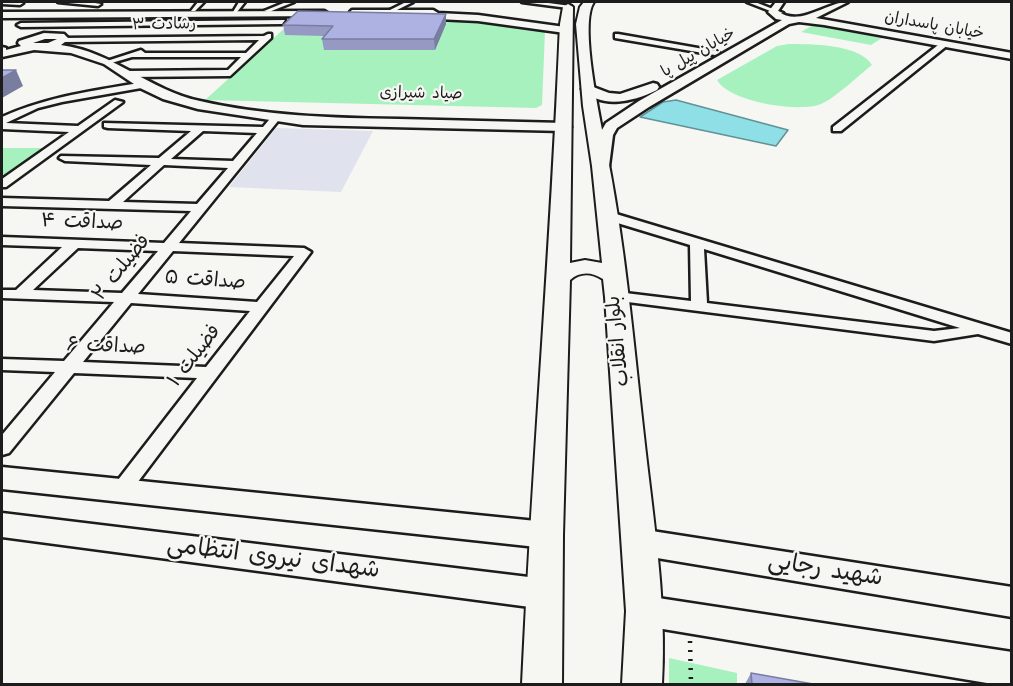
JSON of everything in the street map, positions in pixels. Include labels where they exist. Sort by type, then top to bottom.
[{"type":"main road","points":[[777,14],[780,2]]},
{"type":"main road","points":[[777,14],[785,2]]},
{"type":"main road","name":"خیابان پیل پا","points":[[586,182],[611,126],[644,104],[786,22],[831,2]]},
{"type":"main road","name":"خیابان پیل پا","points":[[623,99],[651,88],[715,53],[777,14],[798,17],[813,16],[844,2]]},
{"type":"main road","name":"بلوار انقلاب","points":[[542,684],[546,536],[560,277],[586,182],[588,89],[582,24],[585,7],[572,12],[564,121],[586,182],[606,215],[615,286],[645,611],[642,684]]},
{"type":"main road","points":[[2,9],[291,9],[457,15],[572,12]]},
{"type":"main road","points":[[2,51],[47,9]]},
{"type":"main road","points":[[2,15],[47,9],[267,11],[291,9],[338,15]]},
{"type":"main road","points":[[349,15],[455,16],[572,12]]},
{"type":"main road","name":"خیابان پاسداران","points":[[813,16],[1011,51]]},
{"type":"main road","name":"خیابان پاسداران","points":[[798,17],[1011,56]]},
{"type":"main road","points":[[20,36],[39,43],[73,50]]},
{"type":"main road","points":[[2,51],[62,40],[73,50]]},
{"type":"main road","name":"صیاد شیرازی","points":[[73,50],[108,62],[144,85],[167,96],[198,105],[303,121],[564,121]]},
{"type":"main road","points":[[588,89],[633,104],[644,104]]},
{"type":"main road","points":[[560,277],[564,272],[579,267],[598,268],[615,286]]},
{"type":"main road","points":[[2,478],[546,536]]},
{"type":"main road","name":"شهدای نیروی انتظامی","points":[[2,525],[545,594]]},
{"type":"main road","name":"شهید رجایی","points":[[639,542],[1011,602]]},
{"type":"main road","points":[[645,611],[1011,670]]},
{"type":"street","points":[[2,2],[20,3]]},
{"type":"street","points":[[47,9],[108,2]]},
{"type":"street","points":[[193,10],[201,2]]},
{"type":"street","points":[[235,10],[242,2]]},
{"type":"street","points":[[387,13],[410,2]]},
{"type":"street","points":[[525,2],[572,12]]},
{"type":"street","points":[[750,2],[777,14]]},
{"type":"street","points":[[81,10],[98,4]]},
{"type":"street","points":[[128,74],[230,73],[282,22],[291,9]]},
{"type":"street","points":[[20,36],[127,24],[282,22]]},
{"type":"street","points":[[62,40],[127,24]]},
{"type":"street","points":[[108,62],[181,39],[195,28]]},
{"type":"street","points":[[618,36],[715,53]]},
{"type":"street","name":"رشادت ۳","points":[[62,40],[265,38]]},
{"type":"street","points":[[837,129],[945,44]]},
{"type":"street","points":[[131,55],[248,55]]},
{"type":"street","points":[[2,120],[35,106],[63,99],[144,85]]},
{"type":"street","points":[[2,184],[118,102]]},
{"type":"street","name":"فضیلت ۲","points":[[2,448],[276,116]]},
{"type":"street","points":[[108,125],[265,130]]},
{"type":"street","points":[[2,126],[81,129]]},
{"type":"street","points":[[112,205],[200,128]]},
{"type":"street","points":[[65,158],[236,165]]},
{"type":"street","points":[[2,202],[201,208]]},
{"type":"street","points":[[606,215],[1011,339]]},
{"type":"street","name":"صداقت ۴","points":[[2,241],[304,252]]},
{"type":"street","points":[[697,242],[699,307]]},
{"type":"street","points":[[20,294],[74,244]]},
{"type":"street","name":"فضیلت ۱","points":[[121,489],[304,252]]},
{"type":"street","points":[[615,286],[699,307],[934,336],[963,333],[977,328]]},
{"type":"street","name":"صداقت ۵","points":[[2,294],[127,298],[261,307]]},
{"type":"street","name":"صداقت ۶","points":[[2,364],[210,373]]},
{"type":"path","points":[[690,618],[691,684]]},
{"type":"shaded area","points":[[276,128],[373,131],[341,192],[229,187]]},
{"type":"green space","points":[[297,17],[455,20],[545,31],[542,105],[536,108],[205,100]]},
{"type":"green space","points":[[813,25],[882,38],[871,45],[801,32]]},
{"type":"green space","points":[[822,45],[846,49],[866,58],[872,65],[833,97],[821,104],[811,106],[782,106],[749,100],[724,88],[717,80],[777,46]]},
{"type":"green space","points":[[2,148],[47,148],[2,179]]},
{"type":"green space","points":[[669,658],[737,673],[737,684],[669,684]]},
{"type":"water","points":[[676,100],[788,130],[776,146],[640,117],[663,102]]},
{"type":"building","points":[[298,11],[446,14],[434,39],[322,39],[333,26],[283,25]]},
{"type":"building","points":[[2,70],[16,70],[2,78]]},
{"type":"building","points":[[751,673],[813,684],[752,684]]}]
